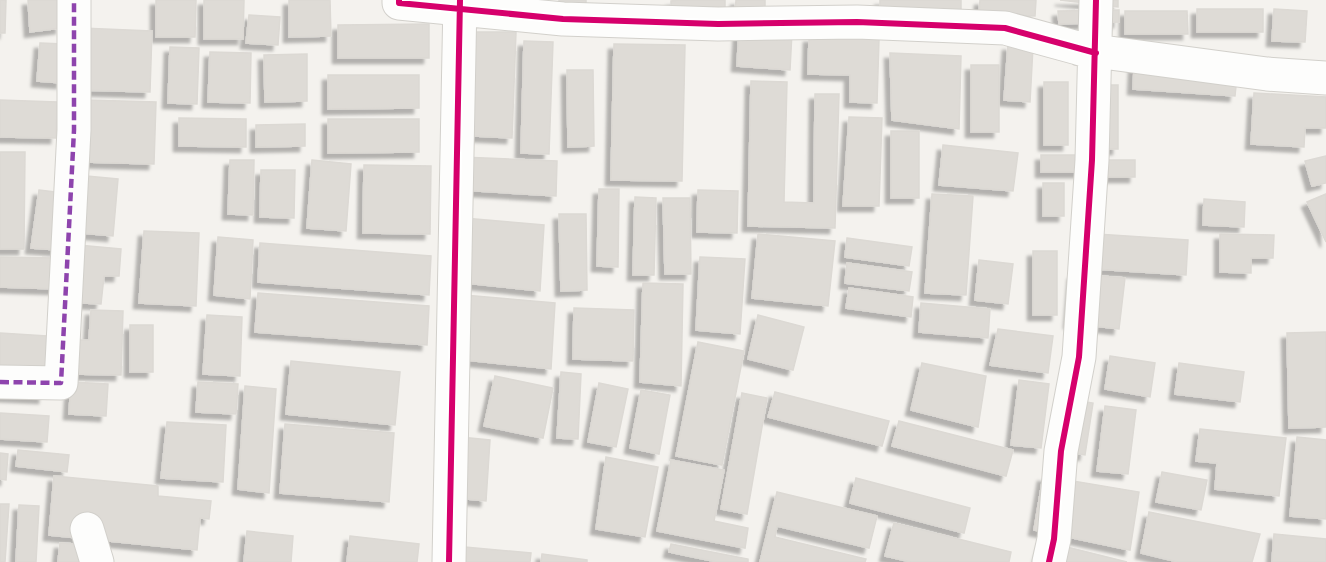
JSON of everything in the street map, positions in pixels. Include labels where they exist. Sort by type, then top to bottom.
[{"type":"street","points":[[0,382],[61,383],[74,130],[74,0]]},
{"type":"street","points":[[399,0],[399,3],[460,5],[563,19],[718,24],[857,22],[1005,28],[1088,51],[1267,74],[1326,78]]},
{"type":"street","points":[[1048,562],[1054,540],[1061,451],[1079,357],[1092,160],[1088,51],[1096,0]]},
{"type":"street","points":[[448,562],[451,526],[460,5]]},
{"type":"street","points":[[87,529],[97,562]]},
{"type":"building","points":[[0,0],[6,0],[5,33],[0,33]]},
{"type":"building","points":[[28,0],[59,0],[61,28],[30,32]]},
{"type":"building","points":[[156,0],[196,0],[195,37],[156,37]]},
{"type":"building","points":[[204,0],[244,0],[243,39],[204,39]]},
{"type":"building","points":[[289,0],[330,0],[331,36],[289,37]]},
{"type":"building","points":[[559,0],[586,0],[586,13],[559,13]]},
{"type":"building","points":[[725,0],[725,32],[671,32],[671,1]]},
{"type":"building","points":[[736,0],[765,0],[765,15],[735,14]]},
{"type":"building","points":[[880,0],[961,0],[961,11],[880,10]]},
{"type":"building","points":[[980,0],[1036,0],[1035,16],[979,14]]},
{"type":"building","points":[[1060,0],[1118,0],[1118,7]]},
{"type":"building","points":[[1197,9],[1263,9],[1263,32],[1197,32]]},
{"type":"building","points":[[1274,9],[1307,11],[1305,42],[1272,41]]},
{"type":"building","points":[[1119,10],[1119,22],[1059,24],[1058,11]]},
{"type":"building","points":[[1125,11],[1187,11],[1188,34],[1125,34]]},
{"type":"building","points":[[249,15],[280,17],[278,45],[246,43]]},
{"type":"building","points":[[429,24],[429,58],[338,58],[338,25]]},
{"type":"building","points":[[81,28],[152,31],[150,92],[79,90]]},
{"type":"building","points":[[739,29],[792,32],[790,70],[737,66]]},
{"type":"building","points":[[457,32],[516,32],[512,138],[454,135]]},
{"type":"building","points":[[809,37],[879,39],[877,103],[850,102],[850,75],[808,74]]},
{"type":"building","points":[[524,41],[553,42],[549,154],[521,153]]},
{"type":"building","points":[[40,43],[64,44],[62,83],[37,81]]},
{"type":"building","points":[[614,44],[685,45],[682,181],[611,180]]},
{"type":"building","points":[[1008,45],[1033,47],[1030,102],[1004,100]]},
{"type":"building","points":[[170,47],[199,48],[197,104],[168,103]]},
{"type":"building","points":[[1135,49],[1239,56],[1235,96],[1133,89]]},
{"type":"building","points":[[210,52],[251,53],[250,103],[208,102]]},
{"type":"building","points":[[890,53],[961,56],[959,129],[892,120]]},
{"type":"building","points":[[307,54],[307,101],[265,102],[264,55]]},
{"type":"building","points":[[971,65],[999,65],[999,132],[971,132]]},
{"type":"building","points":[[567,70],[593,70],[594,146],[568,147]]},
{"type":"building","points":[[328,75],[419,75],[419,108],[328,109]]},
{"type":"building","points":[[751,81],[787,82],[784,202],[814,203],[815,94],[839,94],[835,228],[748,226]]},
{"type":"building","points":[[1044,82],[1068,82],[1068,145],[1044,145]]},
{"type":"building","points":[[1095,85],[1118,85],[1118,149],[1095,149]]},
{"type":"building","points":[[1254,93],[1326,97],[1326,128],[1305,128],[1304,147],[1251,144]]},
{"type":"building","points":[[0,100],[57,102],[56,138],[0,137]]},
{"type":"building","points":[[86,100],[156,102],[154,164],[84,162]]},
{"type":"building","points":[[849,117],[882,118],[879,206],[843,206]]},
{"type":"building","points":[[179,118],[246,119],[246,147],[179,146]]},
{"type":"building","points":[[328,119],[419,119],[419,152],[328,153]]},
{"type":"building","points":[[305,124],[305,146],[256,147],[256,125]]},
{"type":"building","points":[[891,131],[919,131],[919,198],[891,198]]},
{"type":"building","points":[[943,145],[1018,153],[1013,191],[939,185]]},
{"type":"building","points":[[0,152],[25,152],[24,249],[0,249]]},
{"type":"building","points":[[1041,155],[1084,155],[1084,172],[1041,172]]},
{"type":"building","points":[[1326,156],[1326,183],[1312,186],[1305,161]]},
{"type":"building","points":[[461,157],[557,161],[556,196],[461,190]]},
{"type":"building","points":[[230,160],[254,160],[253,215],[228,214]]},
{"type":"building","points":[[312,160],[351,164],[346,231],[307,228]]},
{"type":"building","points":[[1092,160],[1135,160],[1135,177],[1092,177]]},
{"type":"building","points":[[364,165],[431,166],[430,234],[363,233]]},
{"type":"building","points":[[261,170],[295,170],[294,218],[260,217]]},
{"type":"building","points":[[76,175],[118,179],[113,236],[71,232]]},
{"type":"building","points":[[1043,183],[1064,183],[1064,216],[1043,216]]},
{"type":"building","points":[[599,189],[619,189],[618,267],[597,266]]},
{"type":"building","points":[[39,190],[63,193],[57,250],[31,248]]},
{"type":"building","points":[[698,190],[738,191],[737,233],[697,232]]},
{"type":"building","points":[[932,194],[973,196],[966,295],[925,293]]},
{"type":"building","points":[[1326,194],[1326,242],[1307,202]]},
{"type":"building","points":[[635,197],[656,198],[654,275],[633,275]]},
{"type":"building","points":[[663,198],[690,198],[691,274],[665,274]]},
{"type":"building","points":[[1204,199],[1245,202],[1244,227],[1203,225]]},
{"type":"building","points":[[559,214],[586,214],[587,290],[561,291]]},
{"type":"building","points":[[452,217],[544,225],[540,291],[447,281]]},
{"type":"building","points":[[144,231],[199,233],[196,306],[139,303]]},
{"type":"building","points":[[1081,233],[1188,240],[1186,275],[1079,268]]},
{"type":"building","points":[[758,234],[835,241],[828,306],[752,298]]},
{"type":"building","points":[[1220,234],[1274,235],[1273,258],[1251,258],[1251,273],[1220,272]]},
{"type":"building","points":[[218,237],[253,240],[250,299],[214,295]]},
{"type":"building","points":[[847,238],[912,247],[909,266],[845,257]]},
{"type":"building","points":[[260,243],[431,256],[429,295],[258,282]]},
{"type":"building","points":[[67,244],[121,249],[119,276],[104,276],[101,304],[65,302]]},
{"type":"building","points":[[1033,251],[1057,251],[1057,315],[1033,315]]},
{"type":"building","points":[[0,257],[58,258],[57,289],[0,287]]},
{"type":"building","points":[[700,257],[745,259],[740,334],[696,330]]},
{"type":"building","points":[[979,260],[1013,264],[1008,304],[975,300]]},
{"type":"building","points":[[847,263],[912,272],[909,291],[845,283]]},
{"type":"building","points":[[1073,274],[1125,278],[1119,329],[1069,323]]},
{"type":"building","points":[[643,283],[683,284],[681,386],[640,382]]},
{"type":"building","points":[[849,288],[913,297],[911,317],[846,308]]},
{"type":"building","points":[[258,293],[429,306],[427,345],[255,332]]},
{"type":"building","points":[[464,295],[555,303],[551,369],[457,359]]},
{"type":"building","points":[[921,303],[990,309],[988,338],[919,332]]},
{"type":"building","points":[[574,308],[634,310],[633,361],[573,359]]},
{"type":"building","points":[[91,310],[123,311],[121,375],[71,374],[72,340],[89,340]]},
{"type":"building","points":[[207,315],[242,317],[240,376],[203,374]]},
{"type":"building","points":[[758,315],[804,327],[793,370],[748,359]]},
{"type":"building","points":[[130,325],[153,325],[153,372],[130,372]]},
{"type":"building","points":[[998,329],[1053,336],[1048,373],[990,365]]},
{"type":"building","points":[[1326,332],[1326,427],[1289,428],[1287,333]]},
{"type":"building","points":[[0,333],[47,336],[44,398],[0,396]]},
{"type":"building","points":[[698,342],[744,351],[722,465],[676,456]]},
{"type":"building","points":[[1110,356],[1155,363],[1150,397],[1105,389]]},
{"type":"building","points":[[291,361],[400,372],[395,425],[286,414]]},
{"type":"building","points":[[922,363],[986,376],[978,427],[911,410]]},
{"type":"building","points":[[1179,363],[1244,372],[1240,402],[1175,394]]},
{"type":"building","points":[[561,372],[581,374],[578,439],[557,438]]},
{"type":"building","points":[[495,376],[553,388],[543,438],[484,426]]},
{"type":"building","points":[[1019,380],[1049,384],[1041,448],[1011,445]]},
{"type":"building","points":[[71,382],[108,384],[106,416],[69,414]]},
{"type":"building","points":[[198,382],[238,384],[236,414],[196,412]]},
{"type":"building","points":[[599,383],[628,389],[616,447],[588,442]]},
{"type":"building","points":[[245,386],[276,389],[269,493],[238,489]]},
{"type":"building","points":[[641,390],[670,395],[659,454],[630,448]]},
{"type":"building","points":[[775,392],[889,421],[882,446],[768,417]]},
{"type":"building","points":[[742,393],[767,398],[747,514],[721,509]]},
{"type":"building","points":[[1062,398],[1093,403],[1085,455],[1053,450]]},
{"type":"building","points":[[1105,406],[1136,410],[1128,474],[1097,471]]},
{"type":"building","points":[[0,413],[49,416],[47,442],[0,439]]},
{"type":"building","points":[[899,421],[1013,450],[1006,476],[892,446]]},
{"type":"building","points":[[167,422],[226,425],[223,482],[161,478]]},
{"type":"building","points":[[285,424],[394,433],[389,502],[280,493]]},
{"type":"building","points":[[1200,429],[1286,438],[1279,496],[1215,489],[1217,463],[1196,461]]},
{"type":"building","points":[[450,436],[490,440],[486,501],[447,497]]},
{"type":"building","points":[[1297,437],[1326,440],[1326,519],[1290,516]]},
{"type":"building","points":[[18,450],[69,455],[67,472],[16,466]]},
{"type":"building","points":[[0,453],[8,454],[6,480],[0,479]]},
{"type":"building","points":[[606,457],[658,467],[645,537],[596,529]]},
{"type":"building","points":[[671,460],[724,470],[714,521],[748,528],[745,548],[657,531]]},
{"type":"building","points":[[1162,472],[1207,480],[1201,510],[1156,502]]},
{"type":"building","points":[[54,476],[158,486],[158,496],[211,501],[209,519],[200,518],[197,550],[49,535]]},
{"type":"building","points":[[1043,476],[1139,492],[1130,550],[1034,530]]},
{"type":"building","points":[[856,478],[970,508],[964,533],[850,503]]},
{"type":"building","points":[[777,492],[877,516],[869,548],[777,526],[775,537],[866,559],[865,562],[760,562]]},
{"type":"building","points":[[0,504],[9,504],[5,562],[0,562]]},
{"type":"building","points":[[19,505],[39,506],[36,562],[16,562]]},
{"type":"building","points":[[1149,512],[1260,534],[1252,562],[1178,562],[1141,553]]},
{"type":"building","points":[[894,523],[1011,552],[1009,562],[911,562],[885,556]]},
{"type":"building","points":[[247,531],[293,536],[291,562],[244,562]]},
{"type":"building","points":[[1274,534],[1326,539],[1326,562],[1272,562]]},
{"type":"building","points":[[350,536],[419,544],[417,562],[347,562]]},
{"type":"building","points":[[1043,541],[1127,562],[1037,562]]},
{"type":"building","points":[[60,543],[90,545],[89,562],[58,562]]},
{"type":"building","points":[[671,544],[748,559],[748,562],[717,562],[669,552]]},
{"type":"building","points":[[443,545],[531,553],[530,562],[441,562]]},
{"type":"building","points":[[542,554],[587,560],[587,562],[541,562]]},
{"type":"marked path","points":[[0,382],[61,383],[74,130],[74,0]]},
{"type":"cycle path","points":[[399,0],[399,3],[563,19],[718,24],[857,22],[1005,28],[1096,53]]},
{"type":"cycle path","points":[[449,562],[460,0]]},
{"type":"cycle path","points":[[1049,562],[1054,539],[1061,451],[1079,357],[1092,160],[1096,0]]}]
